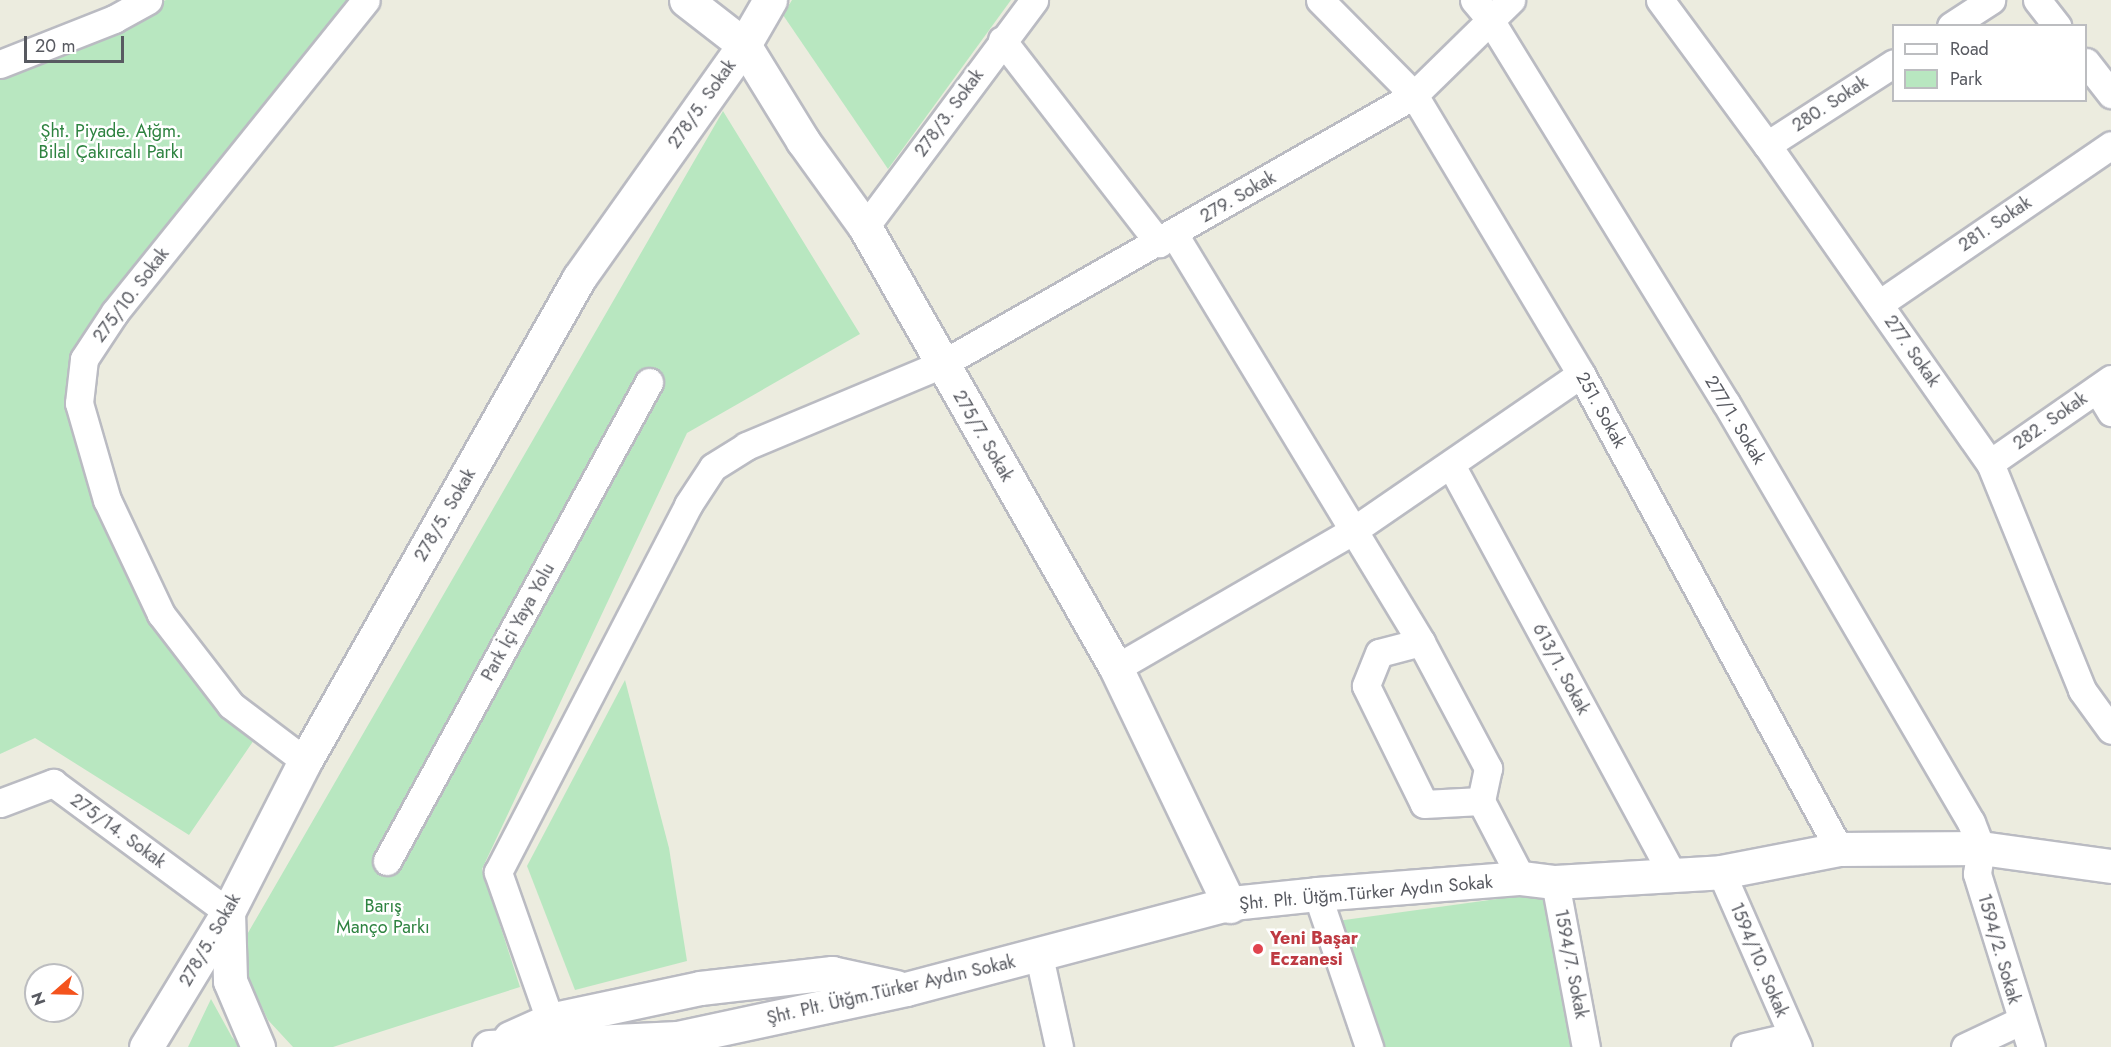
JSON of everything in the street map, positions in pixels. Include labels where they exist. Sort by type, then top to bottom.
[{"type":"street","points":[[0,64],[114,19],[148,0]]},
{"type":"street","name":"275/10. Sokak","points":[[305,761],[231,705],[161,614],[107,500],[79,403],[84,359],[115,312],[366,0]]},
{"type":"street","name":"275/7. Sokak","points":[[686,0],[744,45],[803,141],[865,227],[1116,668],[1230,906]]},
{"type":"street","name":"278/5. Sokak","points":[[146,1047],[228,912],[305,761],[579,278],[744,45],[770,0]]},
{"type":"street","name":"278/3. Sokak","points":[[865,227],[1034,0]]},
{"type":"street","name":"251. Sokak","points":[[1320,0],[1414,95],[1581,374],[1839,849]]},
{"type":"street","name":"279. Sokak","points":[[550,1020],[498,872],[688,505],[712,467],[746,446],[942,364],[1166,239],[1414,95],[1481,9],[1511,0]]},
{"type":"street","name":"277. Sokak","points":[[1660,0],[1767,145],[1990,463],[2082,690],[2111,730]]},
{"type":"street","points":[[1954,24],[1991,0]]},
{"type":"street","points":[[2037,0],[2055,24]]},
{"type":"street","name":"277/1. Sokak","points":[[1481,9],[1726,403],[1971,822],[1981,848]]},
{"type":"street","points":[[1002,40],[1166,239],[1354,530],[1421,642],[1488,768],[1481,801],[1521,878]]},
{"type":"street","name":"280. Sokak","points":[[1767,145],[1892,64]]},
{"type":"street","points":[[2087,64],[2111,94]]},
{"type":"street","name":"281. Sokak","points":[[1879,304],[2111,145]]},
{"type":"street","points":[[1116,668],[1354,530],[1581,374]]},
{"type":"street","name":"Park İçi Yaya Yolu","points":[[387,861],[649,382]]},
{"type":"street","points":[[2104,384],[2111,412]]},
{"type":"street","name":"282. Sokak","points":[[1990,463],[2104,384]]},
{"type":"street","name":"613/1. Sokak","points":[[1451,465],[1672,873]]},
{"type":"street","points":[[1421,642],[1379,653],[1366,686],[1424,804],[1481,801]]},
{"type":"street","name":"275/14. Sokak","points":[[0,802],[53,783],[228,912]]},
{"type":"street","name":"Şht. Plt. Ütğm.Türker Aydın Sokak","points":[[492,1046],[682,1043],[1039,956],[1230,906],[1317,894],[1521,878],[1555,882],[1672,873],[1721,872],[1839,849],[1981,848],[2111,866]]},
{"type":"street","name":"1594/2. Sokak","points":[[1981,848],[1977,874],[2020,1021],[2031,1047]]},
{"type":"street","name":"1594/10. Sokak","points":[[1721,872],[1795,1042]]},
{"type":"street","name":"1594/7. Sokak","points":[[1555,882],[1586,1047]]},
{"type":"street","points":[[1317,894],[1369,1047]]},
{"type":"street","points":[[228,912],[230,981],[258,1047]]},
{"type":"street","points":[[1039,956],[1059,1047]]},
{"type":"street","points":[[492,1046],[550,1020],[700,988],[832,973],[906,989]]},
{"type":"street","points":[[1965,1047],[2020,1021]]},
{"type":"street","points":[[1745,1047],[1795,1042]]},
{"type":"green space","name":"Şht. Piyade. Atğm. Bilal Çakırcalı Parkı","points":[[166,0],[354,0],[90,354],[71,409],[182,661],[254,740],[189,835],[35,738],[0,754],[0,71]]},
{"type":"green space","points":[[792,0],[1011,0],[888,169],[783,15]]},
{"type":"green space","name":"Barış Manço Parkı","points":[[723,111],[860,334],[687,433],[482,869],[520,987],[333,1047],[293,1047],[268,1020],[245,972],[245,938]]},
{"type":"green space","points":[[625,680],[669,848],[687,961],[575,990],[527,866]]},
{"type":"green space","points":[[1548,892],[1572,1047],[1382,1047],[1337,921]]},
{"type":"green space","points":[[211,999],[232,1037],[241,1047],[188,1047]]},
{"type":"place","name":"Yeni Başar Eczanesi","points":[[1258,949]]}]
